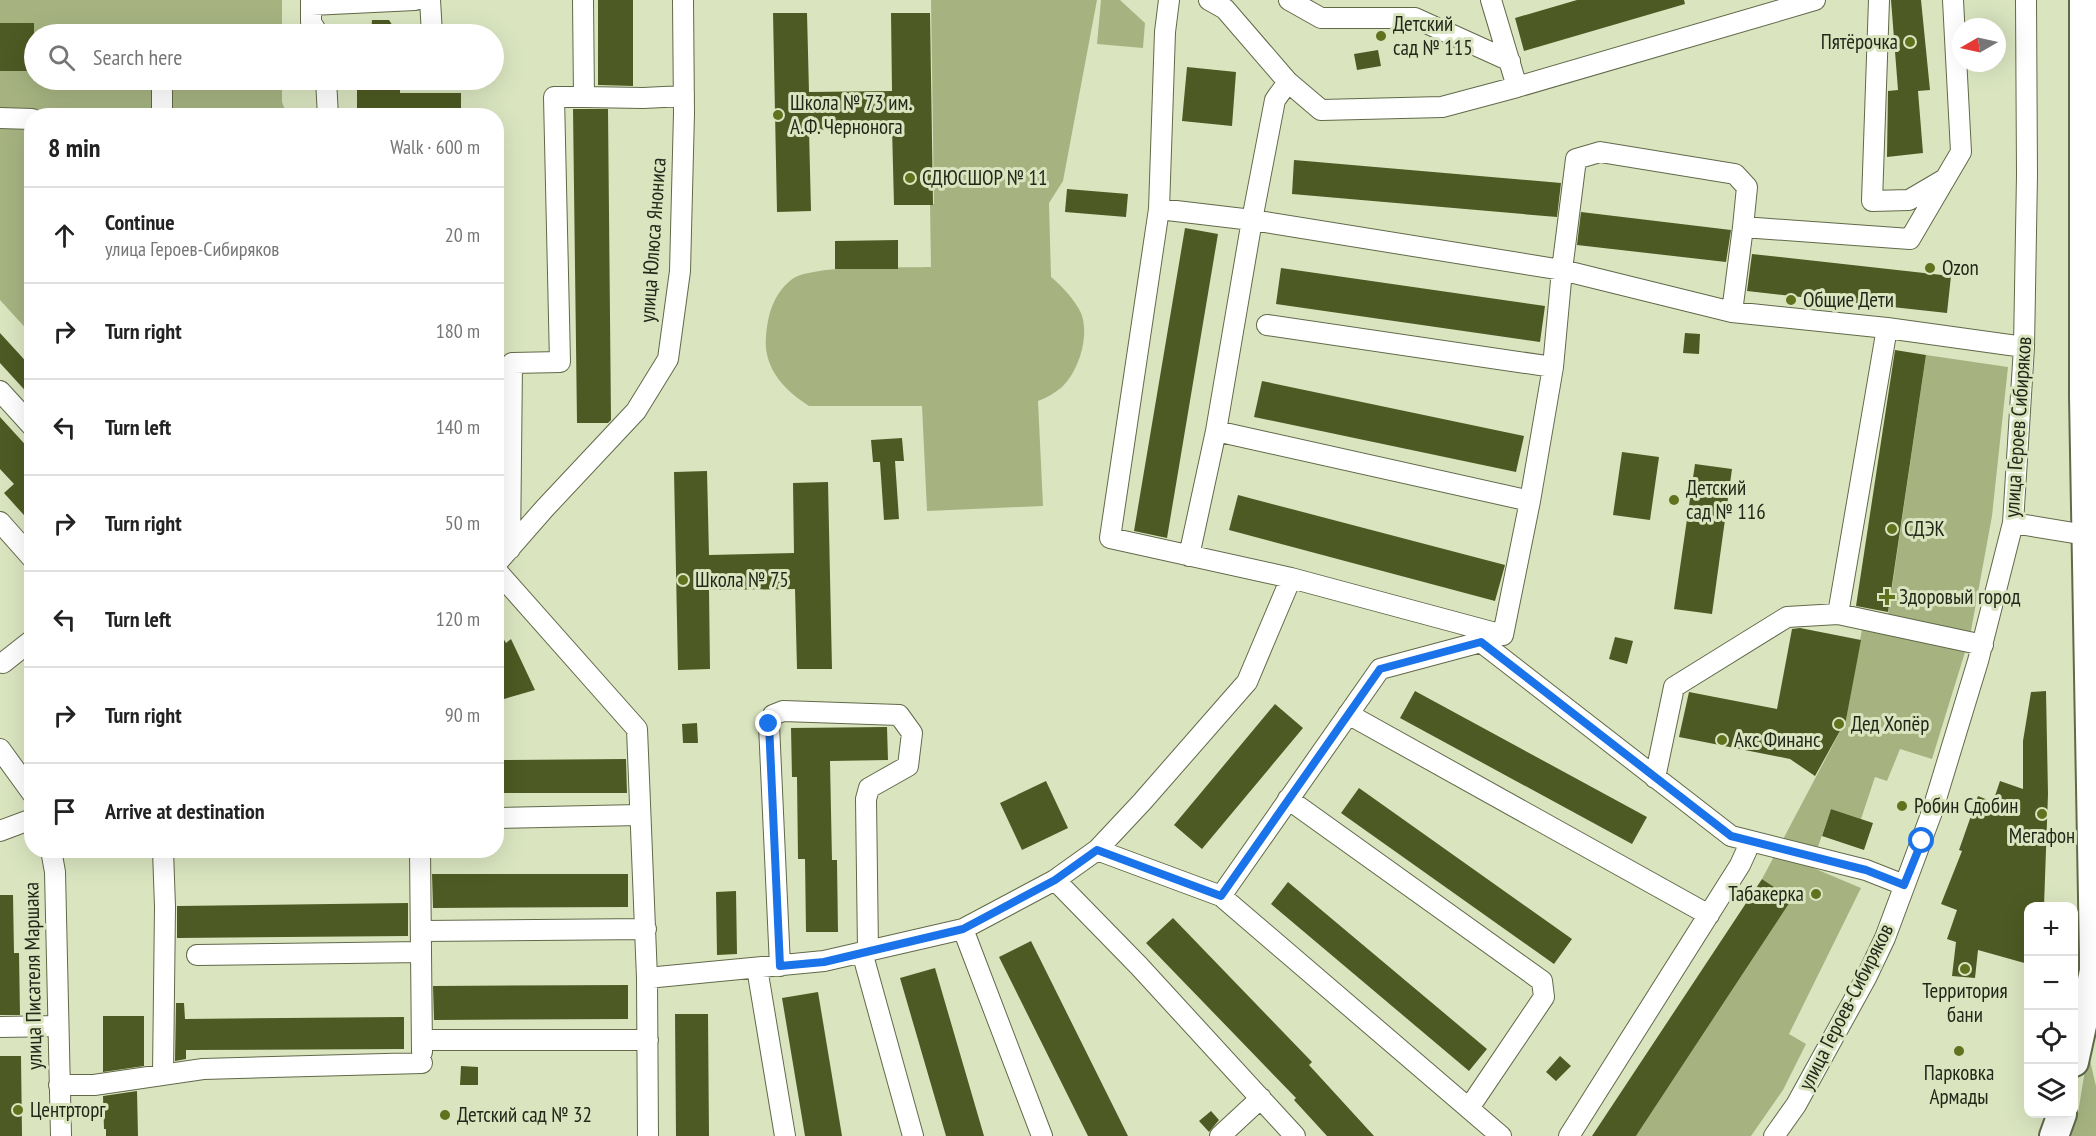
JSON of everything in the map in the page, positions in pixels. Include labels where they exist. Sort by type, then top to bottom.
[{"type":"highway","points":[[2078,1042],[2095,975],[2086,535],[2092,392],[2092,121],[2084,0]]},
{"type":"highway","points":[[2054,1136],[2060,1118]]},
{"type":"street","points":[[312,24],[311,2],[415,0]]},
{"type":"street","points":[[430,0],[431,24]]},
{"type":"street","points":[[583,0],[584,97]]},
{"type":"street","name":"улица Юлюса Янониса","points":[[504,555],[636,411],[668,359],[680,271],[684,96],[683,0]]},
{"type":"street","points":[[1169,0],[1165,32],[1159,209],[1110,538],[1291,578],[1503,635]]},
{"type":"street","points":[[1209,0],[1226,9],[1288,82],[1321,110],[1442,107],[1815,0]]},
{"type":"street","points":[[1289,0],[1321,18],[1415,18],[1510,62]]},
{"type":"street","points":[[1491,0],[1517,87]]},
{"type":"street","points":[[1879,0],[1872,201],[1909,200],[1946,179]]},
{"type":"street","points":[[1743,227],[1910,239],[1961,152],[1953,0]]},
{"type":"street","name":"улица Героев Сибиряков","points":[[1922,841],[1983,645],[2013,523],[2024,347],[2027,175],[2026,0]]},
{"type":"street","points":[[1189,556],[1216,431],[1275,100],[1288,82]]},
{"type":"street","points":[[162,90],[162,108]]},
{"type":"street","points":[[327,90],[328,108]]},
{"type":"street","points":[[510,549],[504,363],[560,362],[554,97],[684,96]]},
{"type":"street","points":[[0,118],[24,118]]},
{"type":"street","points":[[1503,635],[1530,501],[1553,367],[1576,159],[1600,152],[1735,174],[1747,188],[1732,312]]},
{"type":"street","points":[[1159,209],[1252,220],[1562,270],[1732,312],[1887,328],[2024,347]]},
{"type":"street","points":[[1267,325],[1553,367]]},
{"type":"street","points":[[1838,614],[1887,328]]},
{"type":"street","points":[[0,391],[24,417]]},
{"type":"street","points":[[1216,431],[1530,501]]},
{"type":"street","points":[[0,522],[24,549]]},
{"type":"street","points":[[2013,523],[2086,535]]},
{"type":"street","points":[[647,978],[824,962],[963,929],[1055,880],[1097,850],[1142,802],[1246,682],[1291,578]]},
{"type":"street","points":[[504,579],[637,729],[646,929],[648,1136]]},
{"type":"street","points":[[1655,778],[1674,687],[1786,617],[1838,614],[1983,645]]},
{"type":"street","points":[[1221,896],[1380,669],[1503,635]]},
{"type":"street","points":[[1481,642],[1731,836],[1866,870],[1904,885]]},
{"type":"street","points":[[3,663],[24,646]]},
{"type":"street","points":[[780,966],[769,724],[773,715],[783,711],[899,715],[912,733],[908,766],[869,788],[866,799],[865,952],[913,1136]]},
{"type":"street","points":[[1348,714],[1709,915]]},
{"type":"street","points":[[0,749],[24,782]]},
{"type":"street","points":[[1288,799],[1542,981],[1544,997],[1469,1108]]},
{"type":"street","points":[[504,818],[640,815]]},
{"type":"street","points":[[0,831],[24,822]]},
{"type":"street","points":[[1569,1136],[1740,866],[1751,841]]},
{"type":"street","name":"улица Героев-Сибиряков","points":[[1774,1136],[1796,1105],[1866,978],[1885,938],[1922,841]]},
{"type":"street","points":[[1097,850],[1221,896],[1501,1136]]},
{"type":"street","name":"улица Писателя Маршака","points":[[52,858],[55,872],[61,1136]]},
{"type":"street","points":[[163,858],[164,1075]]},
{"type":"street","points":[[59,1085],[94,1085],[203,1069],[422,1069],[420,858]]},
{"type":"street","points":[[1055,880],[1139,966],[1295,1136]]},
{"type":"street","points":[[421,931],[646,929]]},
{"type":"street","points":[[963,929],[1042,1136]]},
{"type":"street","points":[[197,955],[421,952]]},
{"type":"street","points":[[757,968],[785,1136]]},
{"type":"street","points":[[0,1027],[58,1026]]},
{"type":"street","points":[[422,1040],[648,1040]]},
{"type":"street","points":[[1220,1136],[1261,1098]]},
{"type":"green space","points":[[0,0],[282,0],[282,24],[24,24],[24,90],[282,90],[284,108],[24,108],[24,326],[0,300]]},
{"type":"green space","points":[[931,0],[1097,0],[1063,181],[1049,203],[1051,277],[1068,294],[1081,313],[1084,332],[1078,362],[1068,380],[1062,387],[1038,401],[1043,506],[927,511],[922,406],[809,406],[791,393],[777,377],[768,358],[766,336],[770,313],[780,292],[791,280],[817,271],[836,269],[931,267],[930,205],[934,204]]},
{"type":"green space","points":[[1101,0],[1120,0],[1145,23],[1143,48],[1097,44]]},
{"type":"green space","points":[[1926,355],[2008,367],[1992,516],[1970,636],[1932,759],[1900,749],[1887,781],[1875,777],[1861,819],[1831,809],[1811,867],[1861,888],[1789,1034],[1806,1044],[1783,1090],[1751,1136],[1636,1136],[1792,899],[1762,879],[1846,720],[1865,612],[1888,615]]},
{"type":"green space","points":[[2088,1052],[2096,1086],[2096,1136],[2070,1136],[2078,1113]]},
{"type":"building","points":[[598,0],[633,0],[633,86],[598,85]]},
{"type":"building","points":[[1577,0],[1684,0],[1685,4],[1524,51],[1515,18]]},
{"type":"building","points":[[1891,0],[1921,0],[1930,90],[1918,91],[1923,153],[1887,157],[1888,91],[1898,90]]},
{"type":"building","points":[[773,13],[807,13],[809,92],[892,91],[891,13],[930,13],[933,205],[894,205],[892,128],[809,130],[811,211],[777,212]]},
{"type":"building","points":[[372,20],[389,20],[392,24],[372,24]]},
{"type":"building","points":[[0,23],[34,23],[24,24],[24,71],[0,71]]},
{"type":"building","points":[[1378,50],[1381,66],[1357,70],[1354,54]]},
{"type":"building","points":[[1187,67],[1236,72],[1232,126],[1182,121]]},
{"type":"building","points":[[357,90],[461,93],[461,108],[357,108]]},
{"type":"building","points":[[573,109],[608,109],[611,420],[608,423],[577,423]]},
{"type":"building","points":[[1294,160],[1561,183],[1557,217],[1292,194]]},
{"type":"building","points":[[1067,189],[1128,194],[1126,217],[1065,212]]},
{"type":"building","points":[[1581,212],[1731,230],[1726,262],[1577,245]]},
{"type":"building","points":[[1185,228],[1218,234],[1167,538],[1134,531]]},
{"type":"building","points":[[898,240],[898,269],[835,269],[835,241]]},
{"type":"building","points":[[1752,254],[1951,276],[1947,313],[1747,291]]},
{"type":"building","points":[[1281,268],[1545,306],[1540,342],[1276,304]]},
{"type":"building","points":[[0,333],[24,359],[24,389],[0,363]]},
{"type":"building","points":[[1685,333],[1700,334],[1699,354],[1683,353]]},
{"type":"building","points":[[1895,350],[1926,355],[1888,612],[1856,606]]},
{"type":"building","points":[[1262,381],[1524,436],[1516,472],[1254,417]]},
{"type":"building","points":[[0,417],[24,443],[24,515],[4,493],[14,484],[0,469]]},
{"type":"building","points":[[902,438],[904,461],[895,461],[899,519],[884,520],[880,462],[873,462],[871,440]]},
{"type":"building","points":[[1622,452],[1659,457],[1650,520],[1613,515]]},
{"type":"building","points":[[1695,464],[1732,469],[1712,614],[1674,609]]},
{"type":"building","points":[[707,471],[709,555],[794,553],[793,483],[828,482],[832,669],[797,669],[795,589],[709,590],[710,669],[678,670],[674,472]]},
{"type":"building","points":[[1238,495],[1505,565],[1495,601],[1229,530]]},
{"type":"building","points":[[1800,628],[1861,640],[1846,720],[1815,776],[1790,759],[1679,737],[1689,692],[1777,709],[1792,629]]},
{"type":"building","points":[[1615,637],[1633,641],[1627,664],[1609,659]]},
{"type":"building","points":[[511,639],[535,690],[504,699],[504,640],[506,643]]},
{"type":"building","points":[[1415,691],[1647,817],[1632,844],[1400,718]]},
{"type":"building","points":[[2046,691],[2048,794],[2044,902],[2024,902],[2024,963],[1978,950],[1975,978],[1952,976],[1956,942],[1947,939],[1957,910],[1941,904],[1962,851],[1959,850],[1978,796],[1993,802],[2000,781],[2023,789],[2023,741],[2031,692]]},
{"type":"building","points":[[1275,704],[1303,728],[1202,849],[1174,825]]},
{"type":"building","points":[[697,723],[698,743],[683,743],[682,724]]},
{"type":"building","points":[[887,727],[888,760],[830,761],[832,860],[837,860],[838,932],[806,932],[805,859],[798,859],[797,777],[792,777],[791,728]]},
{"type":"building","points":[[626,759],[627,793],[504,793],[504,760]]},
{"type":"building","points":[[1046,781],[1068,828],[1022,850],[1000,803]]},
{"type":"building","points":[[1359,788],[1572,939],[1554,964],[1341,813]]},
{"type":"building","points":[[1831,809],[1873,823],[1864,850],[1822,836]]},
{"type":"building","points":[[432,874],[628,874],[628,907],[433,908]]},
{"type":"building","points":[[1762,879],[1792,899],[1636,1136],[1592,1136]]},
{"type":"building","points":[[1288,882],[1487,1049],[1469,1071],[1271,904]]},
{"type":"building","points":[[736,891],[737,954],[717,955],[716,892]]},
{"type":"building","points":[[0,895],[13,895],[14,953],[19,953],[20,1015],[0,1015]]},
{"type":"building","points":[[408,903],[408,936],[177,938],[177,906]]},
{"type":"building","points":[[1173,918],[1312,1062],[1309,1065],[1374,1136],[1327,1136],[1294,1100],[1296,1098],[1146,943]]},
{"type":"building","points":[[1031,941],[1128,1136],[1088,1136],[999,957]]},
{"type":"building","points":[[935,968],[984,1136],[946,1136],[900,978]]},
{"type":"building","points":[[628,985],[628,1019],[434,1020],[433,986]]},
{"type":"building","points":[[818,992],[842,1136],[805,1136],[782,998]]},
{"type":"building","points":[[176,1003],[184,1003],[185,1019],[404,1017],[404,1049],[186,1050],[186,1059],[175,1061]]},
{"type":"building","points":[[675,1014],[708,1014],[709,1136],[676,1136]]},
{"type":"building","points":[[103,1016],[144,1016],[144,1066],[103,1072]]},
{"type":"building","points":[[0,1056],[21,1056],[22,1136],[0,1136]]},
{"type":"building","points":[[1560,1056],[1571,1066],[1556,1081],[1546,1072]]},
{"type":"building","points":[[461,1066],[478,1067],[478,1085],[460,1085]]},
{"type":"building","points":[[137,1091],[138,1136],[106,1136],[103,1096]]},
{"type":"building","points":[[1211,1111],[1219,1120],[1209,1132],[1199,1121]]},
{"type":"place","name":"Детский сад № 115","points":[[1381,36]]},
{"type":"place","name":"Пятёрочка","points":[[1910,42]]},
{"type":"place","name":"Школа № 73 им. А.Ф. Чернонога","points":[[778,115]]},
{"type":"place","name":"СДЮСШОР № 11","points":[[910,178]]},
{"type":"place","name":"Ozon","points":[[1930,268]]},
{"type":"place","name":"Общие Дети","points":[[1791,300]]},
{"type":"place","name":"Детский сад № 116","points":[[1674,500]]},
{"type":"place","name":"СДЭК","points":[[1892,529]]},
{"type":"place","name":"Школа № 75","points":[[683,580]]},
{"type":"place","name":"Здоровый город","points":[[1887,597]]},
{"type":"place","name":"Дед Хопёр","points":[[1839,724]]},
{"type":"place","name":"Акс Финанс","points":[[1722,740]]},
{"type":"place","name":"Робин Сдобин","points":[[1902,806]]},
{"type":"place","name":"Мегафон","points":[[2042,814]]},
{"type":"place","name":"Табакерка","points":[[1816,894]]},
{"type":"place","name":"Территория бани","points":[[1965,969]]},
{"type":"place","name":"Парковка Армады","points":[[1959,1051]]},
{"type":"place","name":"Центрторг","points":[[18,1110]]},
{"type":"place","name":"Детский сад № 32","points":[[445,1115]]},
{"type":"route","points":[[769,724],[780,966],[824,962],[963,929],[1055,880],[1097,850],[1221,896],[1380,669],[1481,642],[1731,836],[1866,870],[1904,885],[1922,841]]}]
